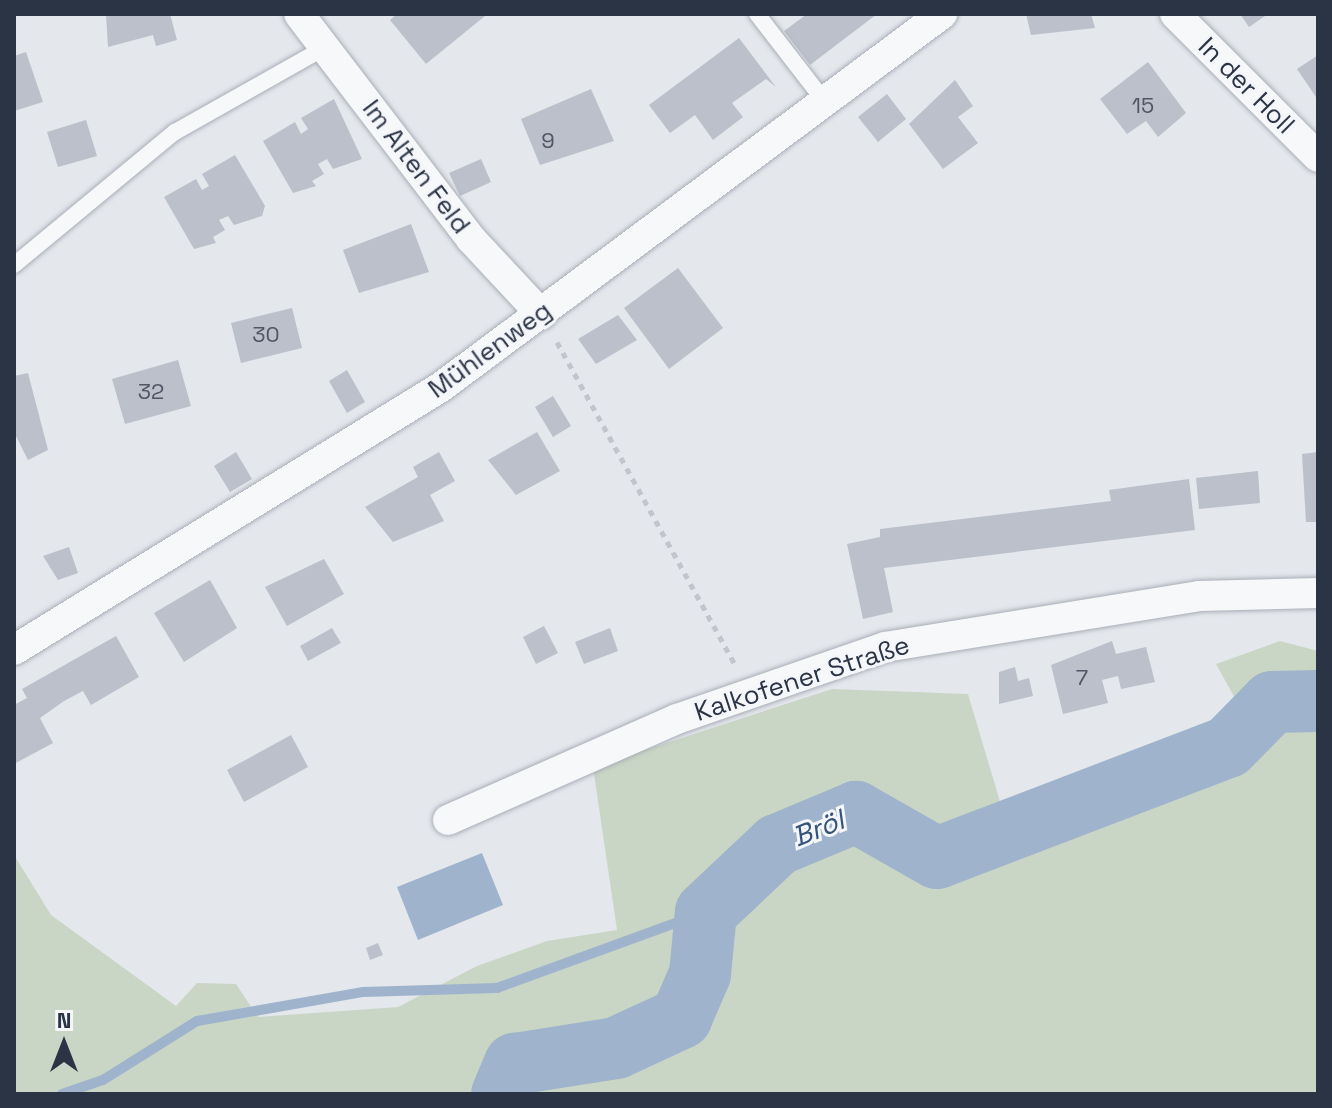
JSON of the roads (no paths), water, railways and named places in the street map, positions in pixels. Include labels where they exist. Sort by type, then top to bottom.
[{"type":"street","name":"Im Alten Feld","points":[[299,14],[471,239],[541,314]]},
{"type":"street","name":"Mühlenweg","points":[[14,650],[441,387],[942,14]]},
{"type":"street","name":"In der Holl","points":[[1175,14],[1318,157]]},
{"type":"street","name":"Kalkofener Straße","points":[[448,820],[750,691],[885,647],[1035,620],[1199,596],[1318,593]]},
{"type":"lane","points":[[757,14],[825,102]]},
{"type":"lane","points":[[14,265],[175,132],[326,47]]},
{"type":"water","points":[[482,853],[503,905],[418,940],[397,887]]},
{"type":"waterway","name":"Bröl","points":[[502,1094],[515,1064],[616,1048],[681,1018],[700,974],[706,912],[777,845],[856,812],[937,858],[1228,747],[1272,702],[1318,701]]},
{"type":"waterway","points":[[62,1094],[103,1080],[197,1021],[363,992],[497,988],[706,912]]}]
